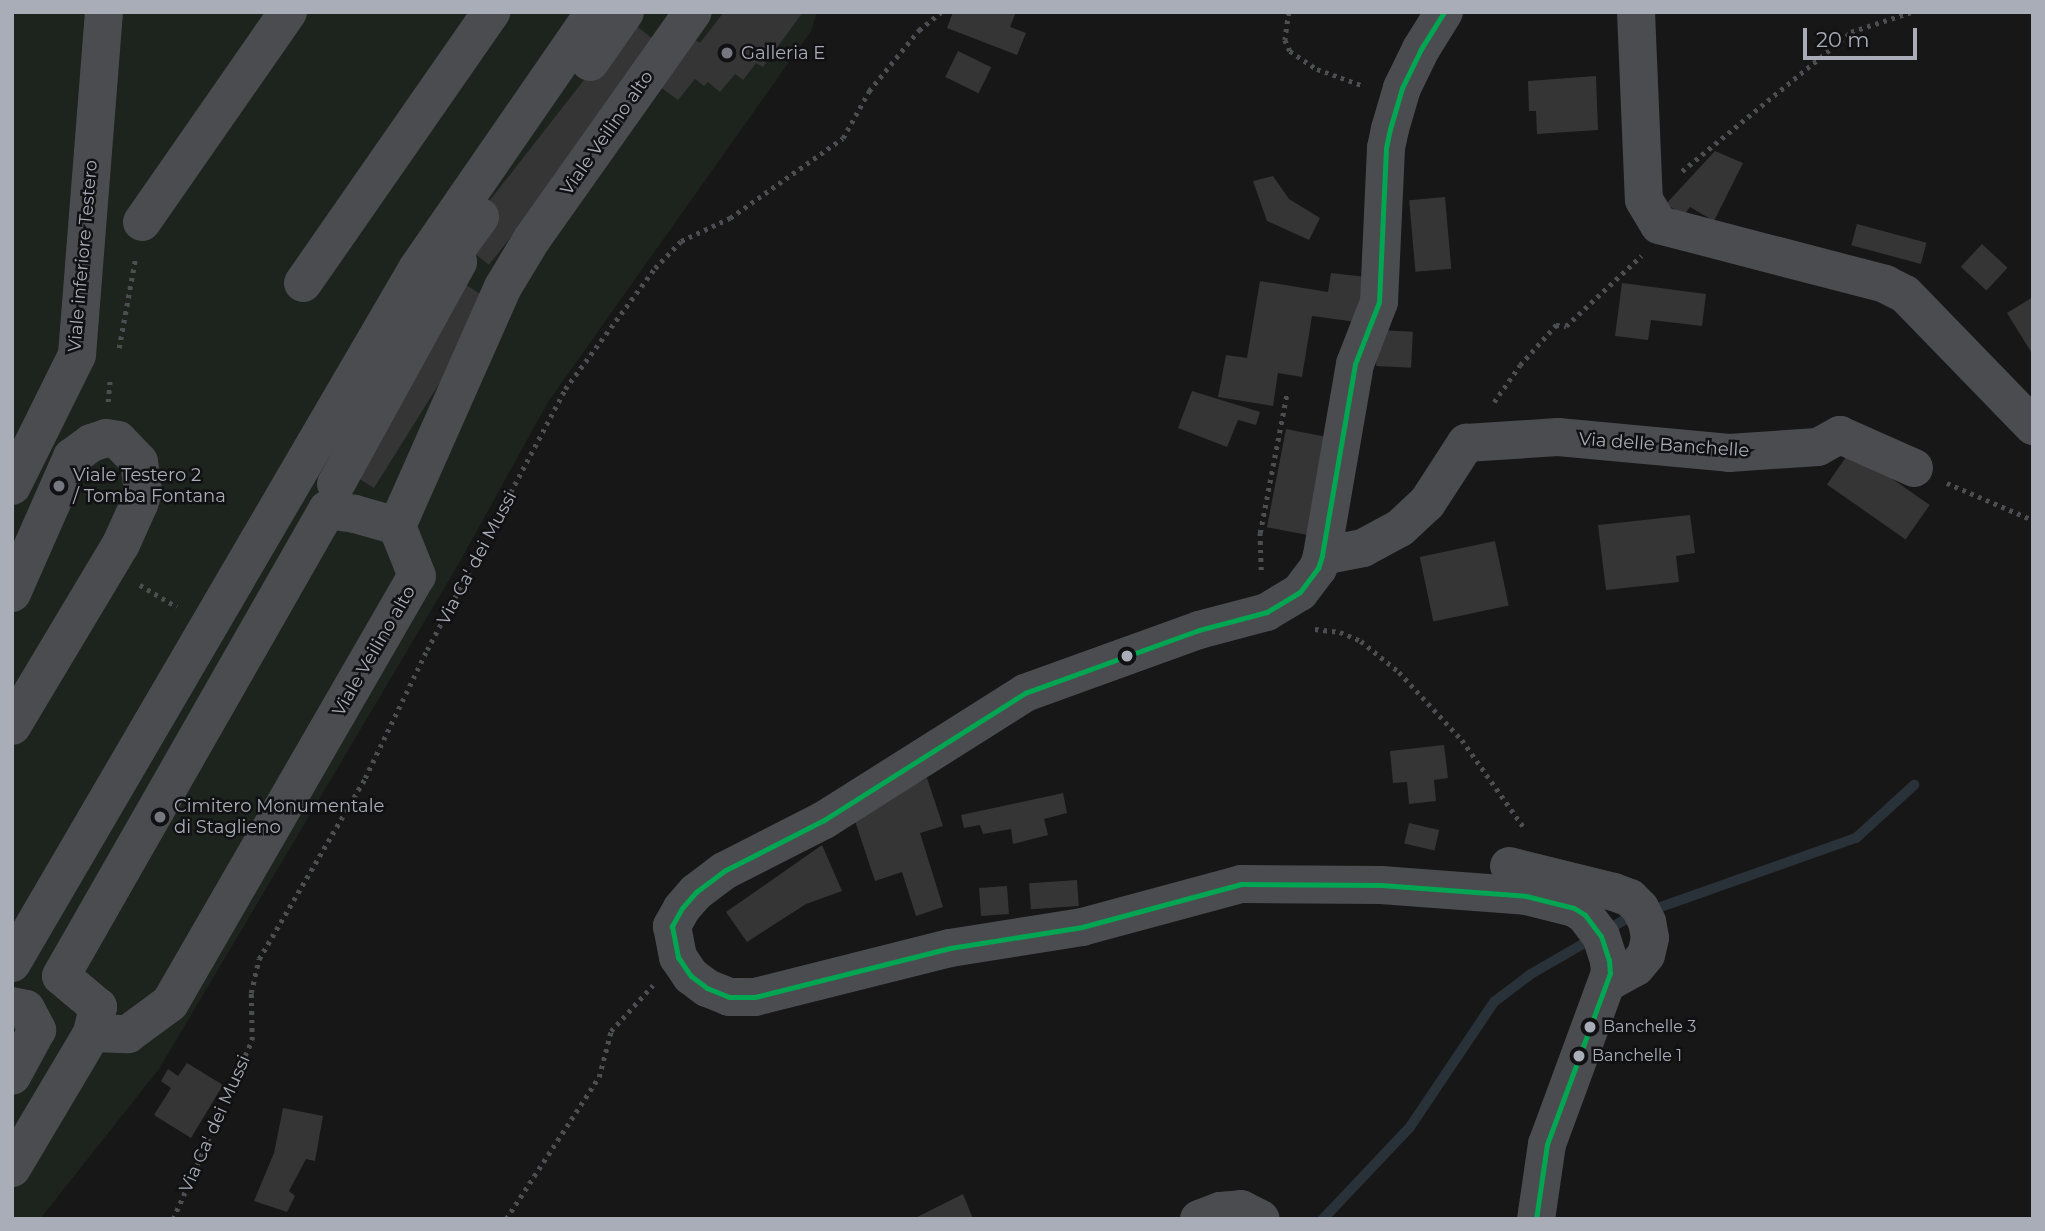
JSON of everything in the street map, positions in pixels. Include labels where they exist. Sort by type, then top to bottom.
[{"type":"street","name":"Viale inferiore Testero","points":[[12,486],[76,355],[104,12]]},
{"type":"street","points":[[142,222],[288,12]]},
{"type":"street","points":[[303,284],[491,12]]},
{"type":"street","points":[[12,963],[417,269],[594,12]]},
{"type":"street","points":[[503,287],[458,262],[453,254],[625,12]]},
{"type":"street","points":[[643,12],[684,25]]},
{"type":"street","points":[[1444,12],[1421,49],[1402,88],[1386,148],[1379,302],[1355,364],[1322,556],[1318,568],[1300,592],[1267,612],[1199,630],[1026,693],[824,820],[724,871],[696,892],[671,926],[678,957],[691,976],[707,988],[729,997],[755,997],[950,948],[1082,927],[1241,884],[1381,885],[1526,896],[1574,908],[1585,915],[1601,936],[1609,960],[1607,983],[1547,1144],[1536,1219]]},
{"type":"street","points":[[1636,12],[1652,212],[1885,284],[1905,294],[2033,426]]},
{"type":"street","name":"Viale Veilino alto","points":[[92,1033],[128,1034],[170,1003],[417,576],[397,526],[503,287],[532,239],[684,25]]},
{"type":"street","points":[[12,1168],[92,1033],[98,1007],[61,976],[327,510],[345,499],[458,262]]},
{"type":"street","name":"Via delle Banchelle","points":[[1466,443],[1558,438],[1729,453],[1818,447],[1840,435],[1914,468]]},
{"type":"street","points":[[12,593],[72,457],[91,443],[106,438],[118,440],[139,462],[144,492],[121,544],[12,726]]},
{"type":"street","points":[[1322,556],[1363,548],[1415,516],[1427,503],[1466,443]]},
{"type":"street","points":[[345,499],[397,526]]},
{"type":"street","points":[[1509,866],[1614,892],[1630,898],[1640,908],[1647,922],[1650,938],[1646,955],[1636,967],[1607,983]]},
{"type":"street","points":[[12,1006],[26,1009],[37,1030],[12,1076]]},
{"type":"street","points":[[1199,1219],[1220,1211],[1241,1209],[1261,1219]]},
{"type":"path","name":"Via Ca' dei Mussi","points":[[173,1219],[252,1040],[251,993],[259,959],[365,778],[427,650],[565,389],[655,268],[681,241],[730,218],[843,138],[869,91],[919,30],[942,12]]},
{"type":"path","points":[[1289,12],[1285,40],[1290,51],[1299,58],[1343,80],[1385,92],[1402,88]]},
{"type":"path","points":[[1466,443],[1520,365],[1556,325],[1566,326],[1642,254],[1652,212],[1743,124],[1851,32],[1912,12]]},
{"type":"path","points":[[116,358],[142,222]]},
{"type":"path","points":[[113,370],[108,393],[109,411],[118,440]]},
{"type":"path","points":[[1287,393],[1260,533],[1267,612],[1272,625],[1286,629],[1340,632],[1361,641],[1381,656],[1462,740],[1531,836]]},
{"type":"path","points":[[1914,468],[2033,520]]},
{"type":"path","points":[[144,576],[139,586],[208,625]]},
{"type":"path","points":[[506,1219],[599,1077],[611,1031],[678,957]]},
{"type":"shaded area","name":"Cimitero Monumentale di Staglieno","points":[[12,12],[817,12],[811,31],[548,402],[458,565],[159,1069],[40,1219],[12,1219]]},
{"type":"building","name":"Galleria E","points":[[724,12],[803,12],[763,67],[756,63],[743,80],[735,74],[720,92],[708,82],[704,86],[695,79],[678,100],[656,84],[692,38],[700,43]]},
{"type":"building","points":[[953,12],[1016,12],[1010,27],[1026,33],[1017,55],[947,28]]},
{"type":"building","points":[[630,21],[661,45],[489,265],[458,241]]},
{"type":"building","points":[[958,51],[991,67],[979,93],[945,77]]},
{"type":"building","points":[[1596,76],[1598,130],[1537,134],[1536,111],[1529,111],[1528,81]]},
{"type":"building","points":[[1715,151],[1743,163],[1714,221],[1690,207],[1684,215],[1666,204]]},
{"type":"building","points":[[1273,176],[1289,199],[1320,218],[1309,240],[1267,221],[1253,181]]},
{"type":"building","points":[[1445,197],[1451,269],[1415,272],[1409,200]]},
{"type":"building","points":[[1857,224],[1927,243],[1921,264],[1851,245]]},
{"type":"building","points":[[1982,244],[2008,268],[1986,291],[1961,267]]},
{"type":"building","points":[[1331,273],[1375,278],[1364,323],[1312,316],[1302,377],[1278,373],[1273,406],[1218,397],[1226,355],[1247,358],[1260,281],[1328,292]]},
{"type":"building","points":[[458,280],[491,301],[374,488],[341,467]]},
{"type":"building","points":[[1622,283],[1706,294],[1702,326],[1651,320],[1648,340],[1615,336]]},
{"type":"building","points":[[2033,297],[2033,355],[2007,313]]},
{"type":"building","points":[[1378,330],[1413,332],[1411,368],[1376,366]]},
{"type":"building","points":[[1192,391],[1260,412],[1256,425],[1238,420],[1227,447],[1178,428]]},
{"type":"building","points":[[1286,429],[1333,438],[1314,536],[1267,527]]},
{"type":"building","points":[[1851,450],[1930,505],[1906,539],[1827,484]]},
{"type":"building","points":[[1690,515],[1695,553],[1676,556],[1679,582],[1606,590],[1598,525]]},
{"type":"building","points":[[1495,541],[1509,606],[1433,622],[1420,557]]},
{"type":"building","points":[[1444,745],[1448,778],[1434,780],[1436,801],[1409,804],[1407,782],[1393,783],[1390,751]]},
{"type":"building","points":[[927,778],[943,826],[920,833],[943,907],[916,916],[902,872],[875,881],[854,818]]},
{"type":"building","points":[[1063,793],[1067,813],[1044,819],[1048,835],[1013,844],[1011,829],[983,834],[980,825],[964,828],[961,815]]},
{"type":"building","points":[[1409,823],[1439,830],[1434,850],[1404,843]]},
{"type":"building","points":[[822,845],[842,891],[806,904],[747,942],[726,912]]},
{"type":"building","points":[[1077,880],[1079,906],[1031,909],[1029,883]]},
{"type":"building","points":[[1007,886],[1009,914],[981,916],[979,888]]},
{"type":"building","points":[[187,1063],[223,1085],[191,1138],[154,1115],[171,1088],[161,1081],[168,1069],[178,1076]]},
{"type":"building","points":[[283,1108],[323,1116],[315,1161],[306,1159],[289,1191],[295,1196],[287,1212],[254,1201],[274,1153]]},
{"type":"building","points":[[963,1194],[973,1219],[913,1219]]},
{"type":"waterway","points":[[1323,1219],[1410,1127],[1494,1002],[1531,974],[1624,920],[1856,838],[1914,785]]},
{"type":"transit line","points":[[1444,12],[1421,49],[1402,88],[1390,129],[1386,148],[1379,302],[1355,364],[1322,556],[1318,568],[1300,592],[1267,612],[1199,630],[1025,693],[824,820],[724,871],[696,892],[682,908],[672,926],[678,957],[691,976],[707,988],[729,997],[755,997],[950,948],[1082,927],[1241,884],[1381,885],[1526,896],[1574,908],[1585,915],[1601,936],[1609,960],[1610,973],[1547,1144],[1536,1219]]},
{"type":"place","name":"Galleria E","points":[[727,53]]},
{"type":"place","name":"Viale Testero 2 / Tomba Fontana","points":[[59,486]]},
{"type":"place","name":"Cimitero Monumentale di Staglieno","points":[[160,817]]},
{"type":"place","name":"Banchelle 3","points":[[1590,1027]]},
{"type":"place","name":"Banchelle 1","points":[[1579,1056]]}]
